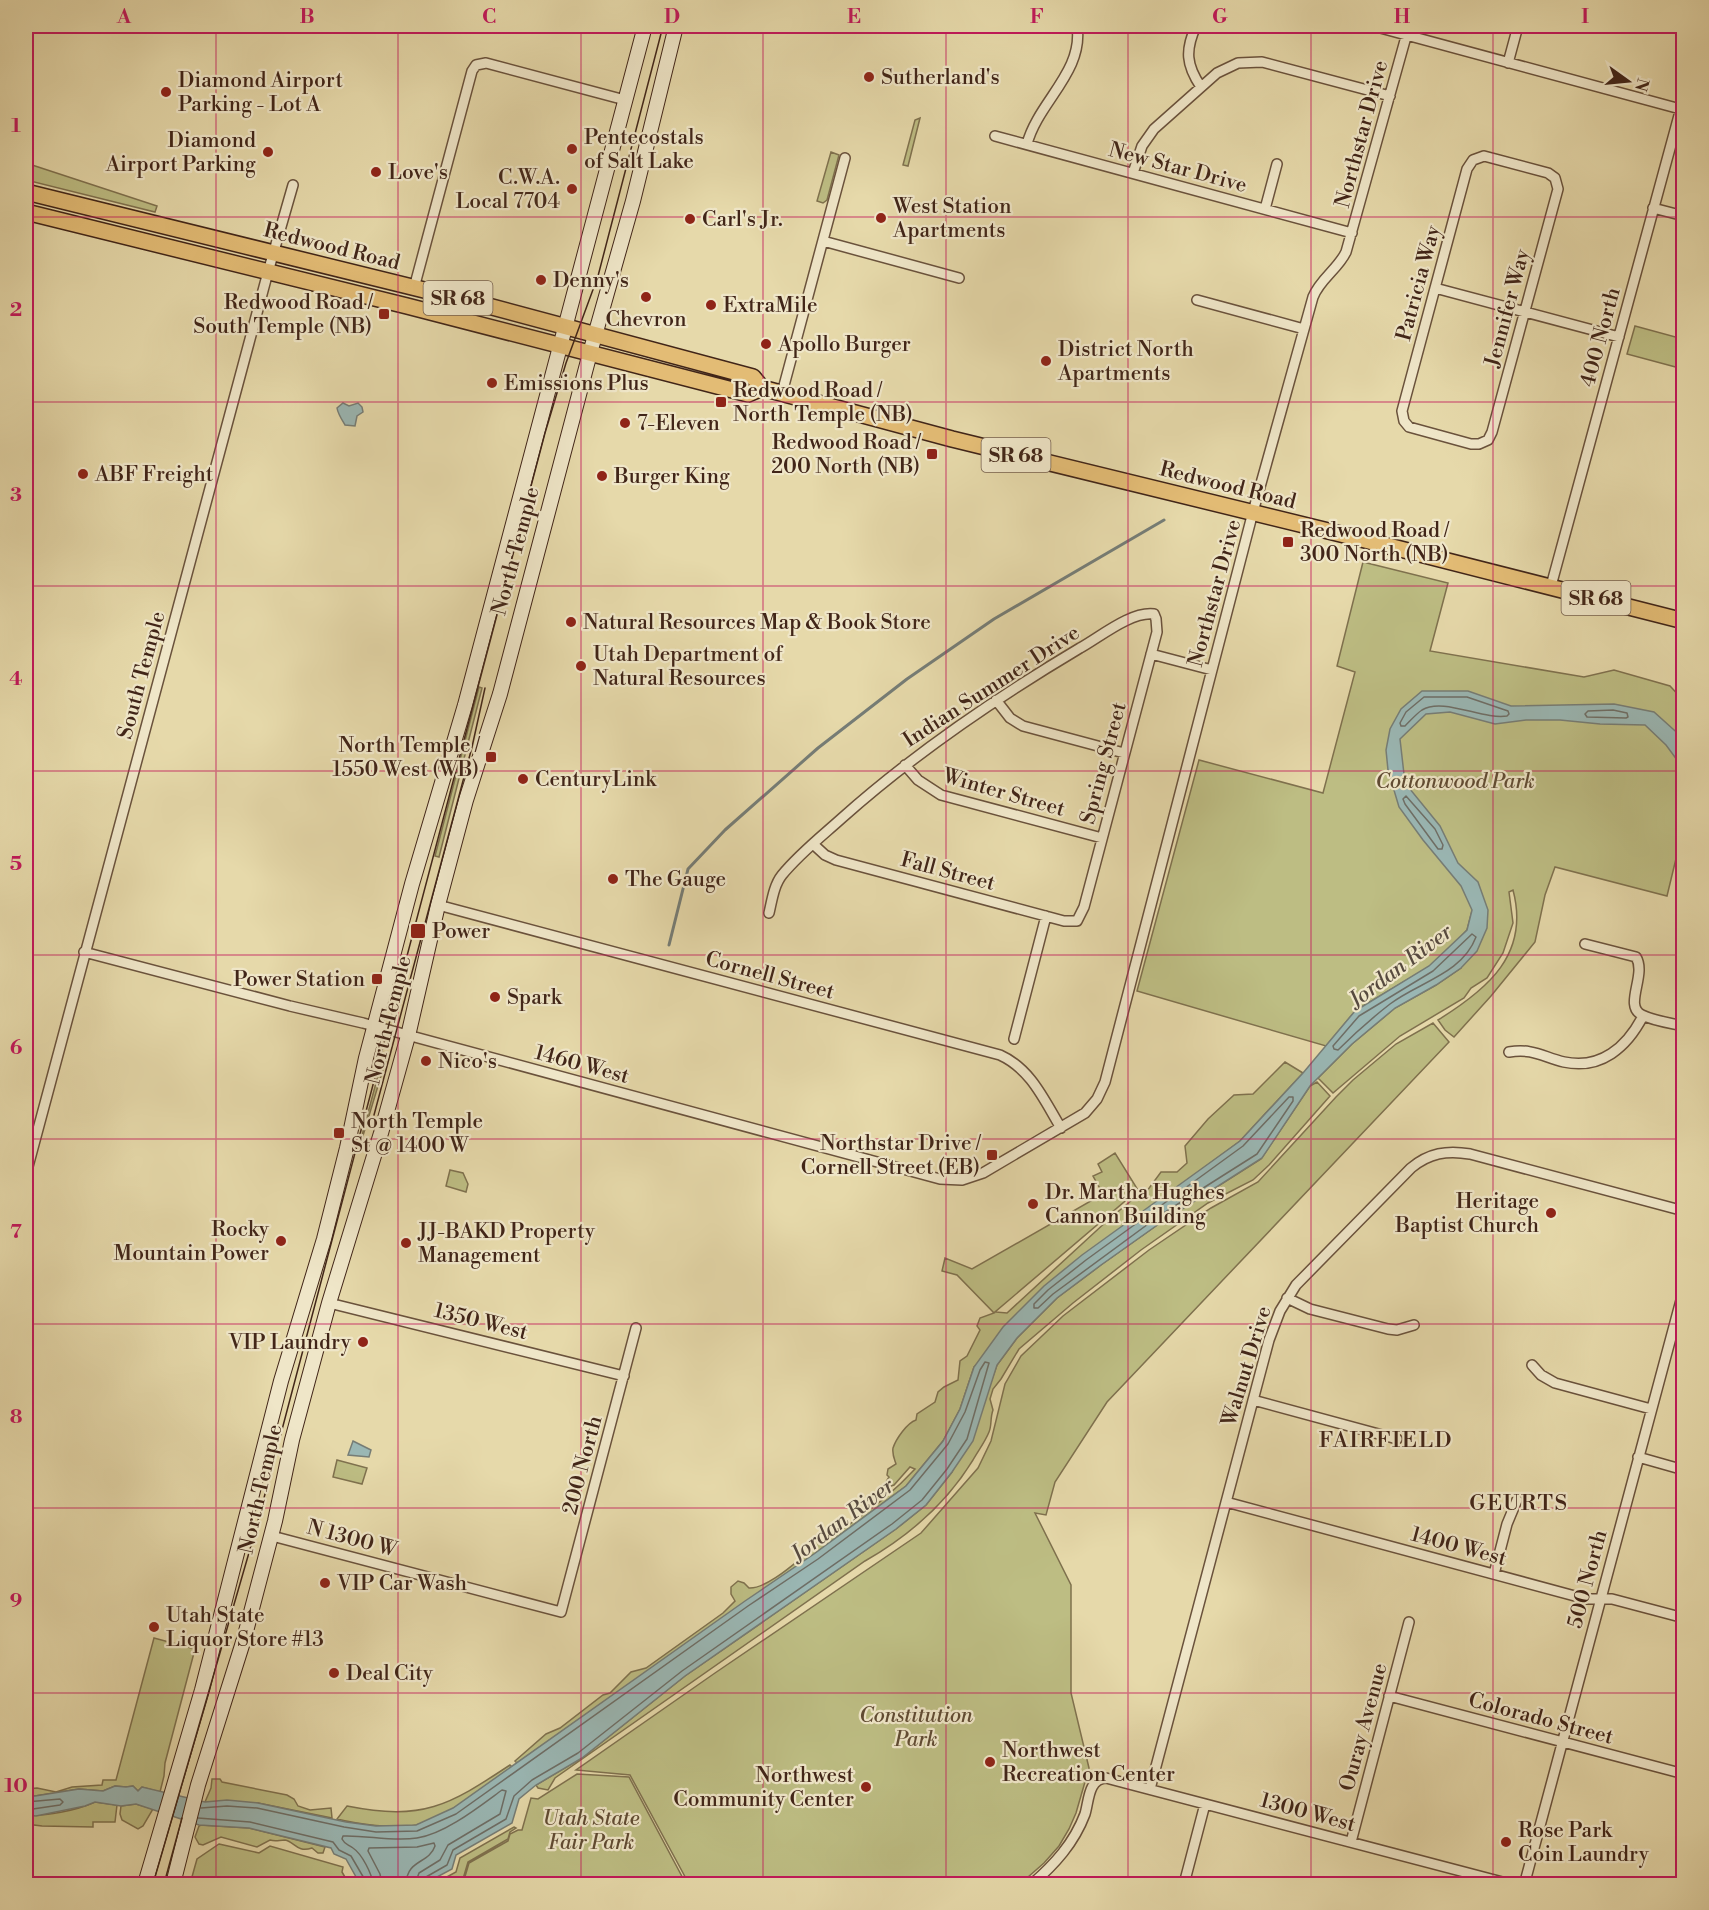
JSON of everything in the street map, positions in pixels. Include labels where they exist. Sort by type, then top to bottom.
[{"type":"main road","name":"North Temple","points":[[145,1884],[213,1653],[242,1528],[281,1381],[311,1286],[337,1190],[374,1026],[412,884],[458,727],[645,26]]},
{"type":"main road","name":"North Temple","points":[[173,1884],[198,1785],[244,1639],[272,1536],[292,1440],[329,1303],[373,1164],[408,1036],[465,800],[500,694],[590,353],[633,201],[676,26]]},
{"type":"main road","name":"Redwood Road","points":[[26,192],[414,288],[753,377],[762,388],[938,436],[1253,512],[1683,621]]},
{"type":"main road","name":"Redwood Road","points":[[26,212],[748,394],[762,388]]},
{"type":"street","points":[[1027,144],[1033,125],[1071,65],[1078,44],[1077,26]]},
{"type":"street","points":[[1196,26],[1190,42],[1189,61],[1200,87]]},
{"type":"street","points":[[1373,26],[1682,110]]},
{"type":"street","name":"Northstar Drive","points":[[1060,1128],[1091,1107],[1105,1082],[1253,512],[1304,329],[1315,292],[1320,283],[1342,259],[1352,233],[1408,26]]},
{"type":"street","points":[[1508,63],[1518,26]]},
{"type":"street","points":[[1133,173],[1142,146],[1149,135],[1200,87],[1230,66],[1254,62],[1272,64],[1390,96]]},
{"type":"street","points":[[414,288],[472,71],[479,63],[501,66],[625,99]]},
{"type":"street","name":"400 North","points":[[1551,586],[1653,208],[1682,110],[1683,97]]},
{"type":"street","name":"New Star Drive","points":[[995,136],[1352,233]]},
{"type":"street","name":"Jennifer Way","points":[[1404,421],[1412,428],[1471,444],[1479,444],[1488,440],[1558,192],[1556,181],[1546,172],[1487,157],[1476,158]]},
{"type":"street","points":[[782,393],[845,158]]},
{"type":"street","name":"Patricia Way","points":[[1404,421],[1402,408],[1467,169],[1476,158]]},
{"type":"street","points":[[1265,209],[1277,164]]},
{"type":"street","name":"South Temple","points":[[26,1174],[84,952],[293,185]]},
{"type":"street","points":[[1653,208],[1683,216]]},
{"type":"street","points":[[823,242],[959,278]]},
{"type":"street","points":[[1435,288],[1618,337]]},
{"type":"street","points":[[1197,300],[1304,329]]},
{"type":"street","name":"Spring Street","points":[[1077,921],[1084,907],[1151,654],[1157,626],[1154,614]]},
{"type":"street","name":"Indian Summer Drive","points":[[769,913],[780,877],[813,844],[905,765],[996,700],[1136,615],[1154,614]]},
{"type":"street","points":[[1151,654],[1212,670]]},
{"type":"street","points":[[996,700],[1010,718],[1023,726],[1124,753]]},
{"type":"street","name":"Winter Street","points":[[905,765],[918,780],[941,795],[1102,838]]},
{"type":"street","name":"Fall Street","points":[[813,844],[825,855],[836,860],[1069,922],[1077,921]]},
{"type":"street","name":"Cornell Street","points":[[438,905],[1000,1055],[1019,1066],[1027,1074],[1060,1128]]},
{"type":"street","points":[[1014,1039],[1046,916]]},
{"type":"street","points":[[1585,944],[1636,957],[1640,969],[1634,1003],[1637,1011],[1642,1016],[1683,1026]]},
{"type":"street","name":"1460 West","points":[[84,952],[374,1026],[951,1181],[983,1173],[1060,1128]]},
{"type":"street","points":[[1509,1052],[1534,1051],[1575,1063],[1597,1061],[1626,1042],[1635,1032],[1642,1016]]},
{"type":"street","name":"Walnut Drive","points":[[1150,1789],[1274,1325],[1287,1298],[1307,1273],[1419,1161],[1449,1151],[1470,1154],[1683,1211]]},
{"type":"street","name":"500 North","points":[[1529,1881],[1562,1742],[1683,1289]]},
{"type":"street","points":[[1287,1298],[1310,1309],[1388,1329],[1414,1325]]},
{"type":"street","name":"1350 West","points":[[329,1303],[624,1376]]},
{"type":"street","name":"200 North","points":[[561,1612],[636,1328]]},
{"type":"street","points":[[1532,1365],[1541,1375],[1555,1383],[1651,1409]]},
{"type":"street","points":[[1253,1400],[1397,1439]]},
{"type":"street","points":[[1638,1457],[1683,1470]]},
{"type":"street","points":[[1494,1574],[1507,1524],[1517,1500]]},
{"type":"street","name":"1400 West","points":[[1226,1502],[1586,1599],[1612,1599],[1683,1618]]},
{"type":"street","name":"N 1300 W","points":[[272,1536],[561,1612]]},
{"type":"street","name":"Ouray Avenue","points":[[1351,1842],[1409,1622]]},
{"type":"street","name":"Colorado Street","points":[[1389,1696],[1683,1774]]},
{"type":"street","name":"1300 West","points":[[1032,1884],[1059,1859],[1069,1845],[1084,1815],[1093,1785],[1098,1780],[1111,1779],[1510,1884]]},
{"type":"street","points":[[1184,1884],[1205,1804]]},
{"type":"street","points":[[1515,1884],[1519,1879],[1529,1881]]},
{"type":"green space","points":[[920,118],[908,166],[903,165],[915,120]]},
{"type":"green space","points":[[831,152],[839,155],[827,200],[823,203],[817,201]]},
{"type":"green space","points":[[26,163],[157,206],[155,212],[26,180]]},
{"type":"green space","points":[[1635,326],[1683,339],[1683,369],[1627,354]]},
{"type":"green space","name":"Cottonwood Park","points":[[1363,562],[1448,583],[1430,651],[1584,677],[1614,670],[1670,686],[1683,700],[1683,843],[1680,842],[1667,896],[1555,867],[1545,895],[1535,942],[1454,1037],[1438,1020],[1473,996],[1488,982],[1501,967],[1510,951],[1517,913],[1513,890],[1509,892],[1513,923],[1503,953],[1487,978],[1471,988],[1464,998],[1400,1036],[1333,1093],[1318,1078],[1352,1044],[1395,1008],[1461,968],[1472,911],[1467,930],[1451,948],[1429,967],[1356,1010],[1326,1046],[1137,991],[1199,760],[1323,793],[1355,672],[1337,666]]},
{"type":"green space","points":[[479,687],[482,688],[439,857],[435,856]]},
{"type":"green space","name":"Constitution Park","points":[[1433,1023],[1449,1042],[1107,1402],[1055,1482],[1046,1515],[1035,1513],[1071,1585],[1071,1693],[1089,1768],[1076,1813],[1059,1846],[1020,1884],[689,1884],[630,1775],[576,1770],[921,1533],[978,1468],[991,1441],[1005,1384],[1021,1356],[1063,1316],[1149,1250],[1211,1208],[1258,1182],[1353,1080],[1396,1044]]},
{"type":"green space","points":[[384,1053],[387,1056],[361,1139]]},
{"type":"green space","points":[[1285,1062],[1303,1073],[1240,1141],[1132,1221],[974,1367],[960,1409],[943,1441],[906,1486],[814,1554],[517,1763],[515,1761],[546,1734],[560,1728],[603,1695],[610,1693],[631,1672],[646,1668],[723,1613],[735,1601],[731,1594],[731,1587],[738,1581],[749,1588],[773,1580],[810,1551],[811,1542],[814,1539],[820,1535],[833,1535],[855,1521],[887,1496],[915,1469],[910,1467],[894,1485],[888,1487],[886,1482],[889,1477],[888,1469],[896,1464],[893,1448],[897,1440],[916,1420],[917,1414],[935,1402],[938,1392],[958,1380],[960,1361],[967,1356],[980,1330],[977,1326],[980,1318],[994,1313],[957,1275],[942,1271],[945,1258],[972,1269],[1103,1194],[1093,1176],[1102,1172],[1098,1164],[1115,1153],[1138,1190],[995,1312],[1007,1313],[1108,1220],[1147,1191],[1161,1172],[1177,1172],[1187,1163],[1185,1146],[1208,1119],[1234,1095],[1253,1094]]},
{"type":"green space","points":[[1317,1082],[1330,1096],[1253,1180],[1208,1203],[1141,1250],[1019,1349],[993,1389],[990,1399],[993,1410],[986,1439],[951,1491],[925,1518],[897,1541],[555,1778],[548,1790],[538,1788],[536,1785],[582,1758],[685,1676],[896,1529],[926,1505],[952,1472],[985,1399],[997,1365],[1017,1338],[1057,1298],[1101,1265],[1163,1221],[1261,1159],[1310,1086]]},
{"type":"green space","points":[[450,1170],[463,1173],[468,1184],[466,1192],[446,1186]]},
{"type":"green space","points":[[337,1460],[367,1468],[362,1484],[333,1477]]},
{"type":"green space","points":[[154,1638],[195,1649],[165,1763],[160,1792],[142,1787],[138,1791],[133,1786],[115,1786],[103,1791],[79,1789],[26,1796],[26,1789],[37,1788],[56,1792],[72,1787],[102,1785],[103,1780],[116,1780]]},
{"type":"green space","points":[[510,1765],[512,1767],[441,1816],[416,1825],[387,1826],[337,1819],[347,1806],[396,1812],[434,1806],[469,1791]]},
{"type":"green space","name":"Utah State Fair Park","points":[[577,1774],[629,1777],[686,1884],[456,1884],[464,1880],[469,1863],[508,1841],[510,1834],[522,1830],[531,1798],[538,1799]]},
{"type":"green space","points":[[212,1779],[287,1795],[294,1799],[298,1806],[310,1810],[331,1808],[332,1818],[258,1803],[205,1802]]},
{"type":"green space","points":[[95,1802],[117,1805],[115,1822],[93,1822],[93,1827],[26,1824],[26,1815],[61,1812]]},
{"type":"green space","points":[[136,1804],[153,1809],[143,1826],[138,1829],[122,1820],[120,1814],[121,1806]]},
{"type":"green space","points":[[201,1825],[249,1828],[325,1847],[323,1853],[318,1853],[312,1848],[303,1849],[285,1840],[270,1840],[257,1847],[221,1837],[203,1845],[199,1844],[195,1837]]},
{"type":"green space","points":[[514,1827],[516,1828],[510,1832],[508,1839],[468,1862],[463,1879],[456,1883],[448,1881],[434,1884],[456,1872],[460,1858]]},
{"type":"green space","points":[[219,1844],[259,1853],[270,1846],[343,1867],[342,1872],[349,1884],[190,1884],[197,1859]]},
{"type":"water","points":[[343,403],[349,406],[358,403],[362,407],[363,412],[357,416],[355,426],[345,425],[340,417],[337,408]]},
{"type":"water","points":[[1422,691],[1468,691],[1511,706],[1614,704],[1654,712],[1683,738],[1683,768],[1666,745],[1645,725],[1560,720],[1526,720],[1495,724],[1450,712],[1426,714],[1400,739],[1405,783],[1440,826],[1458,863],[1478,882],[1488,910],[1487,928],[1477,951],[1461,968],[1395,1008],[1352,1044],[1310,1086],[1262,1158],[1163,1221],[1101,1265],[1057,1298],[1017,1338],[997,1365],[973,1441],[926,1505],[896,1529],[685,1676],[582,1758],[536,1785],[519,1799],[512,1823],[456,1855],[452,1869],[424,1884],[360,1884],[346,1859],[334,1854],[331,1848],[249,1828],[199,1825],[136,1804],[121,1806],[95,1802],[36,1816],[26,1815],[26,1796],[79,1789],[103,1791],[115,1786],[133,1786],[138,1791],[142,1787],[205,1802],[227,1800],[258,1803],[346,1822],[376,1826],[416,1825],[453,1808],[814,1554],[906,1486],[943,1441],[960,1409],[974,1367],[1003,1327],[1044,1286],[1082,1255],[1240,1141],[1303,1073],[1355,1011],[1429,966],[1467,930],[1472,910],[1461,886],[1399,807],[1388,770],[1386,750],[1390,729],[1401,709]]},
{"type":"water","points":[[353,1441],[371,1450],[369,1457],[348,1455]]},
{"type":"waterway","points":[[669,945],[688,869],[725,830],[818,748],[907,679],[994,619],[1164,520]]},
{"type":"tram line","points":[[153,1884],[255,1532],[545,433],[566,363],[598,276],[663,26]]},
{"type":"tram line","points":[[374,1115],[472,747],[485,688]]},
{"type":"tram line","points":[[164,1884],[182,1818]]},
{"type":"place","name":"Sutherland's","points":[[869,77]]},
{"type":"place","name":"Diamond Airport Parking - Lot A","points":[[166,92]]},
{"type":"place","name":"Pentecostals of Salt Lake","points":[[572,149]]},
{"type":"place","name":"Diamond Airport Parking","points":[[268,152]]},
{"type":"place","name":"Love's","points":[[376,172]]},
{"type":"place","name":"C.W.A. Local 7704","points":[[572,189]]},
{"type":"place","name":"West Station Apartments","points":[[881,218]]},
{"type":"place","name":"Carl's Jr.","points":[[690,219]]},
{"type":"place","name":"Denny's","points":[[541,280]]},
{"type":"place","name":"Chevron","points":[[646,297]]},
{"type":"place","name":"ExtraMile","points":[[711,305]]},
{"type":"place","name":"Redwood Road / South Temple (NB)","points":[[384,314]]},
{"type":"place","name":"Apollo Burger","points":[[766,344]]},
{"type":"place","name":"District North Apartments","points":[[1046,361]]},
{"type":"place","name":"Emissions Plus","points":[[492,383]]},
{"type":"place","name":"Redwood Road / North Temple (NB)","points":[[721,402]]},
{"type":"place","name":"7-Eleven","points":[[625,423]]},
{"type":"place","name":"Redwood Road / 200 North (NB)","points":[[932,454]]},
{"type":"place","name":"ABF Freight","points":[[83,474]]},
{"type":"place","name":"Burger King","points":[[602,476]]},
{"type":"place","name":"Redwood Road / 300 North (NB)","points":[[1288,542]]},
{"type":"place","name":"Natural Resources Map & Book Store","points":[[571,622]]},
{"type":"place","name":"Utah Department of Natural Resources","points":[[581,666]]},
{"type":"place","name":"North Temple / 1550 West (WB)","points":[[491,757]]},
{"type":"place","name":"CenturyLink","points":[[523,779]]},
{"type":"place","name":"The Gauge","points":[[613,879]]},
{"type":"place","name":"Power","points":[[418,931]]},
{"type":"place","name":"Power Station","points":[[377,979]]},
{"type":"place","name":"Spark","points":[[495,997]]},
{"type":"place","name":"Nico's","points":[[426,1061]]},
{"type":"place","name":"North Temple St @ 1400 W","points":[[339,1133]]},
{"type":"place","name":"Northstar Drive / Cornell Street (EB)","points":[[992,1155]]},
{"type":"place","name":"Dr. Martha Hughes Cannon Building","points":[[1033,1204]]},
{"type":"place","name":"Heritage Baptist Church","points":[[1551,1213]]},
{"type":"place","name":"Rocky Mountain Power","points":[[281,1241]]},
{"type":"place","name":"JJ-BAKD Property Management","points":[[406,1243]]},
{"type":"place","name":"VIP Laundry","points":[[363,1342]]},
{"type":"place","name":"VIP Car Wash","points":[[325,1583]]},
{"type":"place","name":"Utah State Liquor Store #13","points":[[154,1627]]},
{"type":"place","name":"Deal City","points":[[334,1673]]},
{"type":"place","name":"Northwest Recreation Center","points":[[990,1762]]},
{"type":"place","name":"Northwest Community Center","points":[[866,1787]]},
{"type":"place","name":"Rose Park Coin Laundry","points":[[1506,1842]]},
{"type":"district","name":"FAIRFIELD","points":[[1386,1439]]},
{"type":"district","name":"GEURTS","points":[[1519,1502]]},
{"type":"water label","name":"Jordan River","points":[[1400,965]]},
{"type":"water label","name":"Jordan River","points":[[842,1519]]}]
